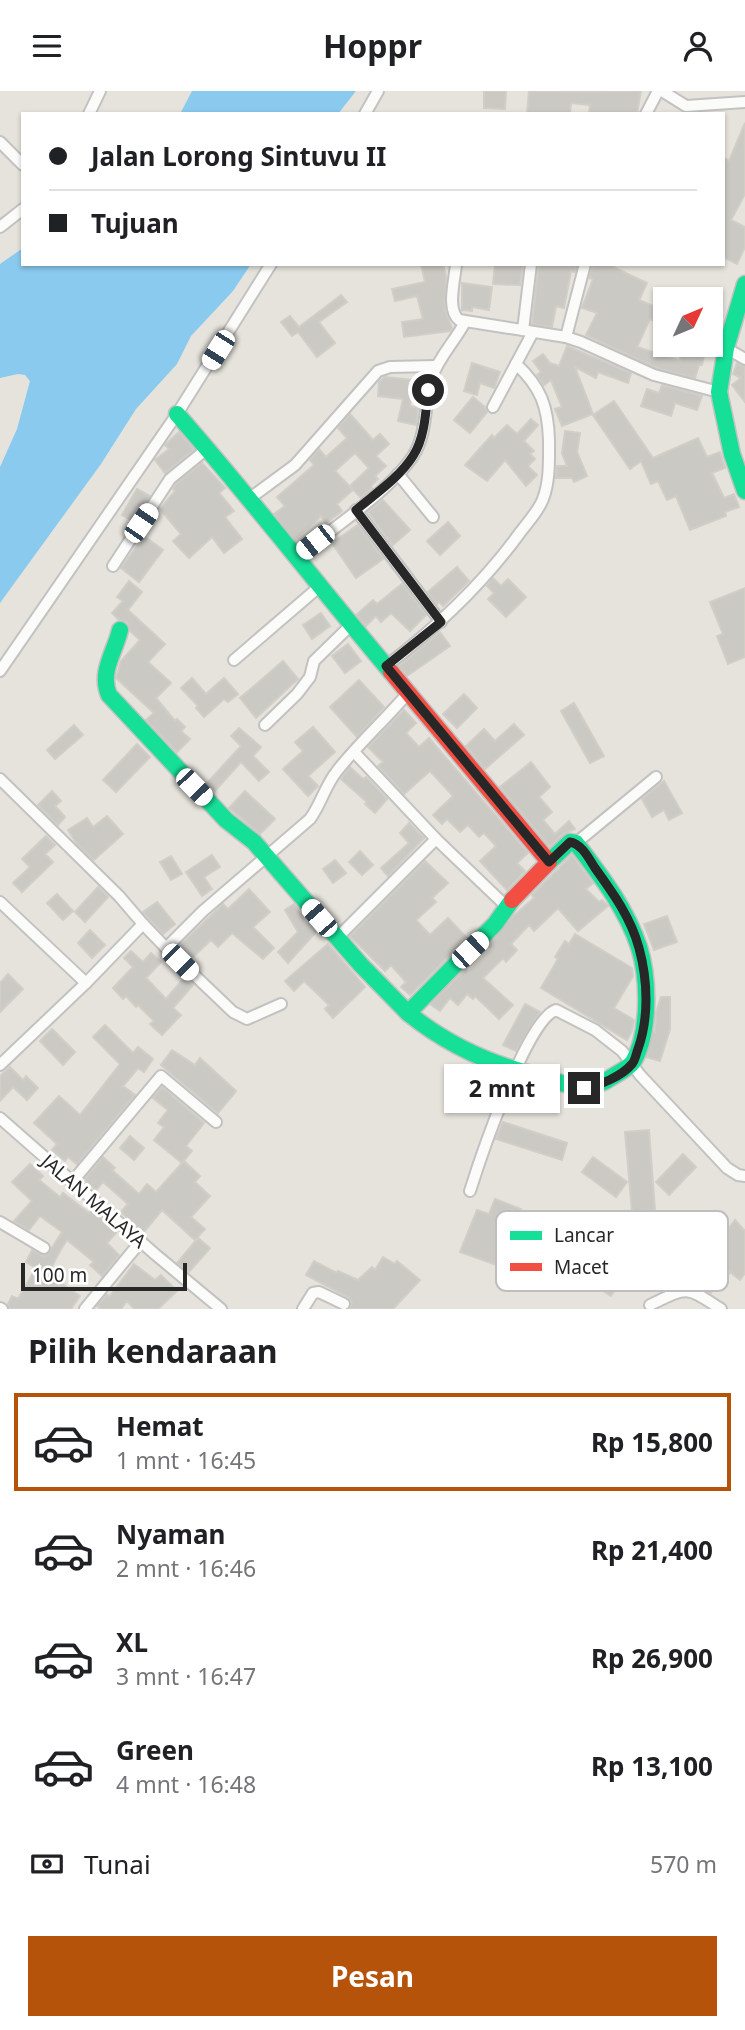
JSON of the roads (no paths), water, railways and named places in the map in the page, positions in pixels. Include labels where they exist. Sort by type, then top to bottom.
[{"type":"street","points":[[90,112],[100,91]]},
{"type":"street","points":[[366,112],[378,91]]},
{"type":"street","points":[[647,112],[660,91],[686,106],[745,102]]},
{"type":"street","points":[[0,142],[21,163]]},
{"type":"street","points":[[0,227],[21,211]]},
{"type":"street","points":[[0,671],[177,414],[270,266]]},
{"type":"street","points":[[456,266],[452,308],[454,316],[465,322],[566,337],[654,376],[719,392]]},
{"type":"street","points":[[493,407],[516,364],[528,331],[531,266]]},
{"type":"street","points":[[566,337],[584,266]]},
{"type":"street","points":[[745,284],[739,320],[726,348],[719,392],[732,454],[745,491]]},
{"type":"street","points":[[295,558],[398,474],[416,449],[424,424],[428,390],[436,366],[465,322]]},
{"type":"street","points":[[726,348],[745,359]]},
{"type":"street","points":[[386,666],[441,622],[506,552],[543,498],[548,471],[549,418],[536,387],[516,364]]},
{"type":"street","points":[[249,499],[295,465],[378,371],[390,367],[436,366]]},
{"type":"street","points":[[177,414],[208,448],[295,558],[549,862]]},
{"type":"street","points":[[113,566],[170,479],[208,448]]},
{"type":"street","points":[[398,474],[433,517]]},
{"type":"street","points":[[356,510],[441,622]]},
{"type":"street","points":[[234,660],[319,587]]},
{"type":"street","points":[[265,725],[297,694],[310,677],[314,661],[351,625]]},
{"type":"street","points":[[120,630],[107,665],[104,687],[108,695],[217,811],[254,842],[337,938],[408,1013],[429,1031],[463,1051],[516,1070],[584,1088],[605,1083],[636,1070]]},
{"type":"street","points":[[166,948],[203,911],[310,819],[320,806],[328,785],[408,693]]},
{"type":"street","points":[[354,753],[436,839],[506,906]]},
{"type":"street","points":[[576,843],[656,777]]},
{"type":"street","points":[[0,779],[119,896],[143,925],[233,1012],[247,1019],[281,1004]]},
{"type":"street","points":[[337,938],[436,839]]},
{"type":"street","points":[[408,1013],[489,931],[506,906],[549,862],[570,842],[576,843],[617,898],[639,948],[645,984],[646,1014],[636,1070]]},
{"type":"street","points":[[0,902],[86,983]]},
{"type":"street","points":[[0,1065],[143,925]]},
{"type":"street","points":[[470,1191],[495,1114],[542,1020],[556,1010],[612,1041],[727,1168],[745,1176]]},
{"type":"street","points":[[72,1182],[162,1076],[216,1122]]},
{"type":"street","name":"JALAN MALAYA","points":[[0,1118],[221,1309]]},
{"type":"street","points":[[0,1222],[44,1248]]},
{"type":"street","points":[[85,1309],[141,1241]]},
{"type":"street","points":[[650,1305],[682,1291]]},
{"type":"street","points":[[692,1291],[721,1309]]},
{"type":"street","points":[[303,1309],[313,1293],[319,1292],[344,1304]]},
{"type":"water","points":[[192,91],[356,91],[340,112],[181,112]]},
{"type":"water","points":[[21,249],[21,266],[250,266],[233,291],[191,336],[177,364],[136,409],[101,464],[0,603],[0,467],[17,429],[30,381],[25,375],[18,374],[0,378],[0,264]]}]
